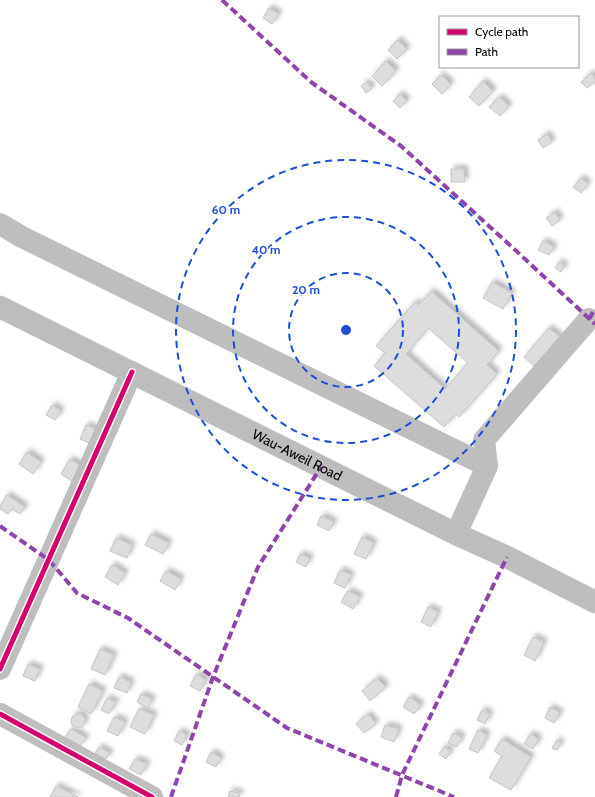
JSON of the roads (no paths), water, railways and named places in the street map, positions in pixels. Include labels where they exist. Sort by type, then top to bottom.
[{"type":"main road","name":"Wau-Aweil Road","points":[[0,307],[456,534],[507,557],[595,602]]},
{"type":"street","points":[[0,224],[486,466]]},
{"type":"street","points":[[456,534],[486,466],[484,440],[589,319]]},
{"type":"street","points":[[0,669],[132,372]]},
{"type":"street","points":[[0,714],[152,797]]}]
